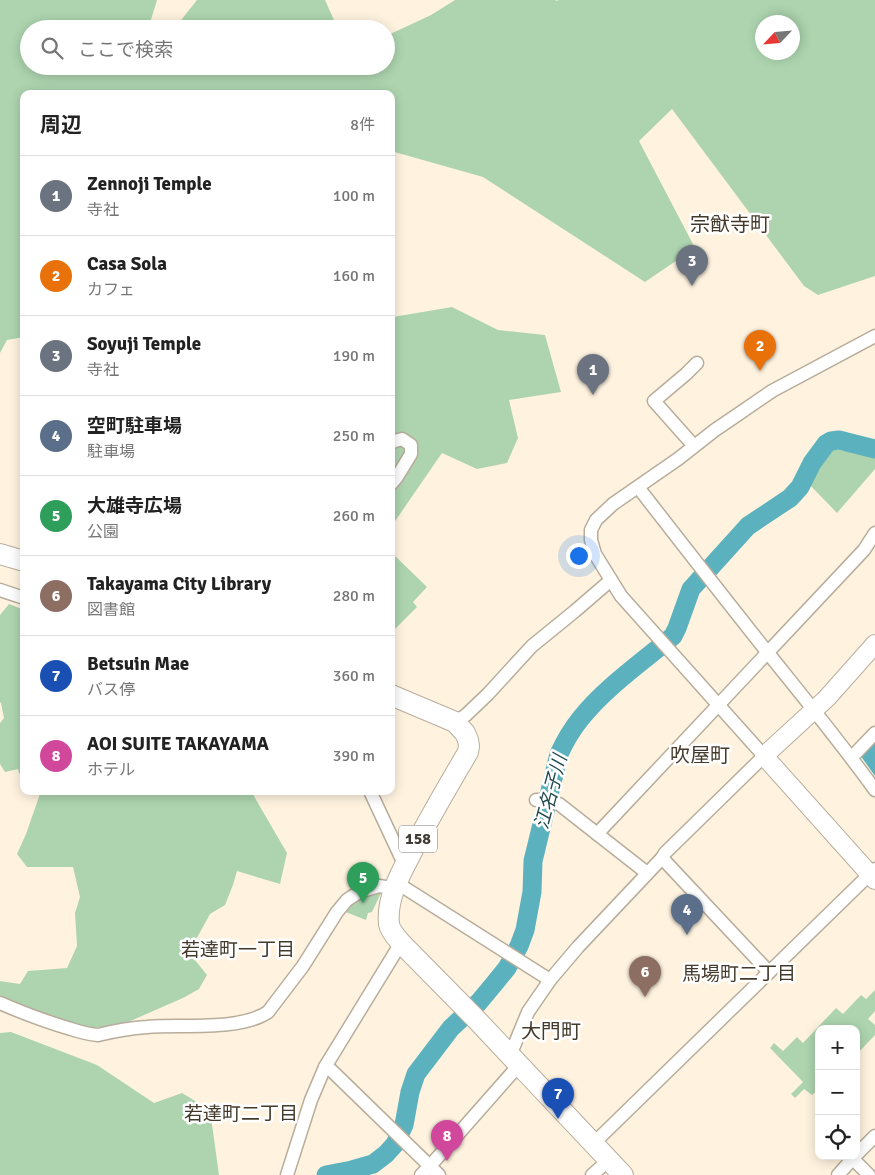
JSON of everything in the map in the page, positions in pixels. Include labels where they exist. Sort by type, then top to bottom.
[{"type":"highway","points":[[0,554],[20,560]]},
{"type":"highway","points":[[395,697],[455,722]]},
{"type":"highway","name":"158","points":[[455,722],[468,740],[468,752],[431,816],[398,880],[391,901],[389,925],[401,943],[624,1175]]},
{"type":"main road","points":[[873,874],[764,756],[827,698],[875,644]]},
{"type":"street","points":[[325,1067],[331,1070],[404,1142],[430,1172],[514,1060],[514,1046],[528,1012],[550,980],[578,947],[662,858],[665,852],[764,756],[621,596],[595,554],[591,540],[591,530],[596,520],[613,504],[740,412],[772,392],[875,336]]},
{"type":"street","points":[[694,446],[654,401],[697,362]]},
{"type":"street","points":[[395,441],[402,439],[410,445],[410,454],[395,479]]},
{"type":"street","points":[[638,487],[767,652],[815,710],[875,790]]},
{"type":"street","points":[[597,834],[864,550],[875,533]]},
{"type":"street","points":[[455,722],[466,715],[488,694],[532,646],[610,580]]},
{"type":"street","points":[[0,590],[20,597]]},
{"type":"street","points":[[852,758],[875,733]]},
{"type":"street","points":[[371,795],[398,880],[550,980]]},
{"type":"street","points":[[544,801],[559,804],[647,873]]},
{"type":"street","points":[[662,858],[769,972]]},
{"type":"street","points":[[593,1144],[769,972],[873,874]]},
{"type":"street","points":[[0,1004],[84,1034],[148,1027],[220,1024],[251,1019],[268,1012],[303,966],[337,912],[347,900],[359,892],[379,886],[385,887],[398,880]]},
{"type":"street","points":[[287,1175],[311,1100],[325,1067],[401,943]]},
{"type":"street","points":[[860,1152],[875,1136]]},
{"type":"street","points":[[592,1175],[609,1160]]},
{"type":"street","points":[[838,1175],[852,1160]]},
{"type":"street","points":[[857,1160],[869,1175]]},
{"type":"green space","points":[[0,0],[157,0],[151,20],[20,20],[20,75],[395,75],[395,32],[431,15],[455,0],[875,0],[875,276],[818,295],[804,286],[672,109],[639,141],[695,248],[645,282],[483,177],[395,152],[395,90],[20,90],[20,338],[7,340],[0,353]]},
{"type":"green space","points":[[197,0],[325,0],[334,20],[181,20]]},
{"type":"green space","points":[[452,307],[498,330],[545,335],[561,392],[509,400],[518,438],[507,463],[477,469],[442,453],[395,521],[395,317]]},
{"type":"green space","points":[[832,450],[875,457],[875,469],[837,513],[808,483],[820,459]]},
{"type":"green space","points":[[395,556],[427,587],[413,602],[417,607],[395,629]]},
{"type":"green space","points":[[9,604],[20,608],[20,773],[18,769],[5,772],[0,764],[0,723],[4,718],[0,702],[0,615]]},
{"type":"green space","points":[[40,795],[253,795],[287,853],[280,884],[237,871],[225,905],[210,914],[187,956],[195,960],[207,975],[199,989],[119,1026],[85,1028],[0,1000],[0,981],[20,984],[28,971],[67,968],[77,946],[75,913],[80,897],[73,867],[27,867],[17,854]]},
{"type":"green space","points":[[378,890],[381,893],[372,912],[368,913],[366,920],[343,911],[352,902]]},
{"type":"green space","points":[[875,990],[875,1011],[868,1019],[875,1025],[875,1035],[860,1051],[860,1025],[820,1025],[836,1008],[843,1014],[861,995],[866,999]]},
{"type":"green space","points":[[815,1030],[815,1092],[812,1095],[804,1089],[795,1098],[791,1094],[803,1082],[770,1048],[774,1043],[783,1051],[797,1037],[803,1043]]},
{"type":"green space","points":[[11,1032],[97,1065],[154,1103],[182,1093],[210,1110],[219,1175],[0,1175],[0,1033]]},
{"type":"water","points":[[875,739],[875,776],[860,755]]},
{"type":"waterway","name":"江名子川","points":[[326,1175],[373,1164],[395,1144],[404,1125],[410,1092],[416,1074],[451,1028],[479,1002],[507,968],[525,930],[532,892],[533,861],[559,754],[578,722],[613,685],[673,636],[691,589],[748,526],[790,498],[800,487],[812,463],[826,444],[839,440],[875,449]]},
{"type":"place","name":"Soyuji Temple","points":[[692,286]]},
{"type":"place","name":"Casa Sola","points":[[760,371]]},
{"type":"place","name":"Zennoji Temple","points":[[593,395]]},
{"type":"place","name":"大雄寺広場","points":[[363,903]]},
{"type":"place","name":"空町駐車場","points":[[687,935]]},
{"type":"place","name":"Takayama City Library","points":[[645,997]]},
{"type":"place","name":"Betsuin Mae","points":[[558,1119]]},
{"type":"place","name":"AOI SUITE TAKAYAMA","points":[[447,1161]]},
{"type":"district","name":"宗猷寺町","points":[[730,224]]},
{"type":"district","name":"吹屋町","points":[[700,755]]},
{"type":"district","name":"若達町一丁目","points":[[238,950]]},
{"type":"district","name":"馬場町二丁目","points":[[739,974]]},
{"type":"district","name":"大門町","points":[[551,1031]]},
{"type":"district","name":"若達町二丁目","points":[[241,1114]]}]
